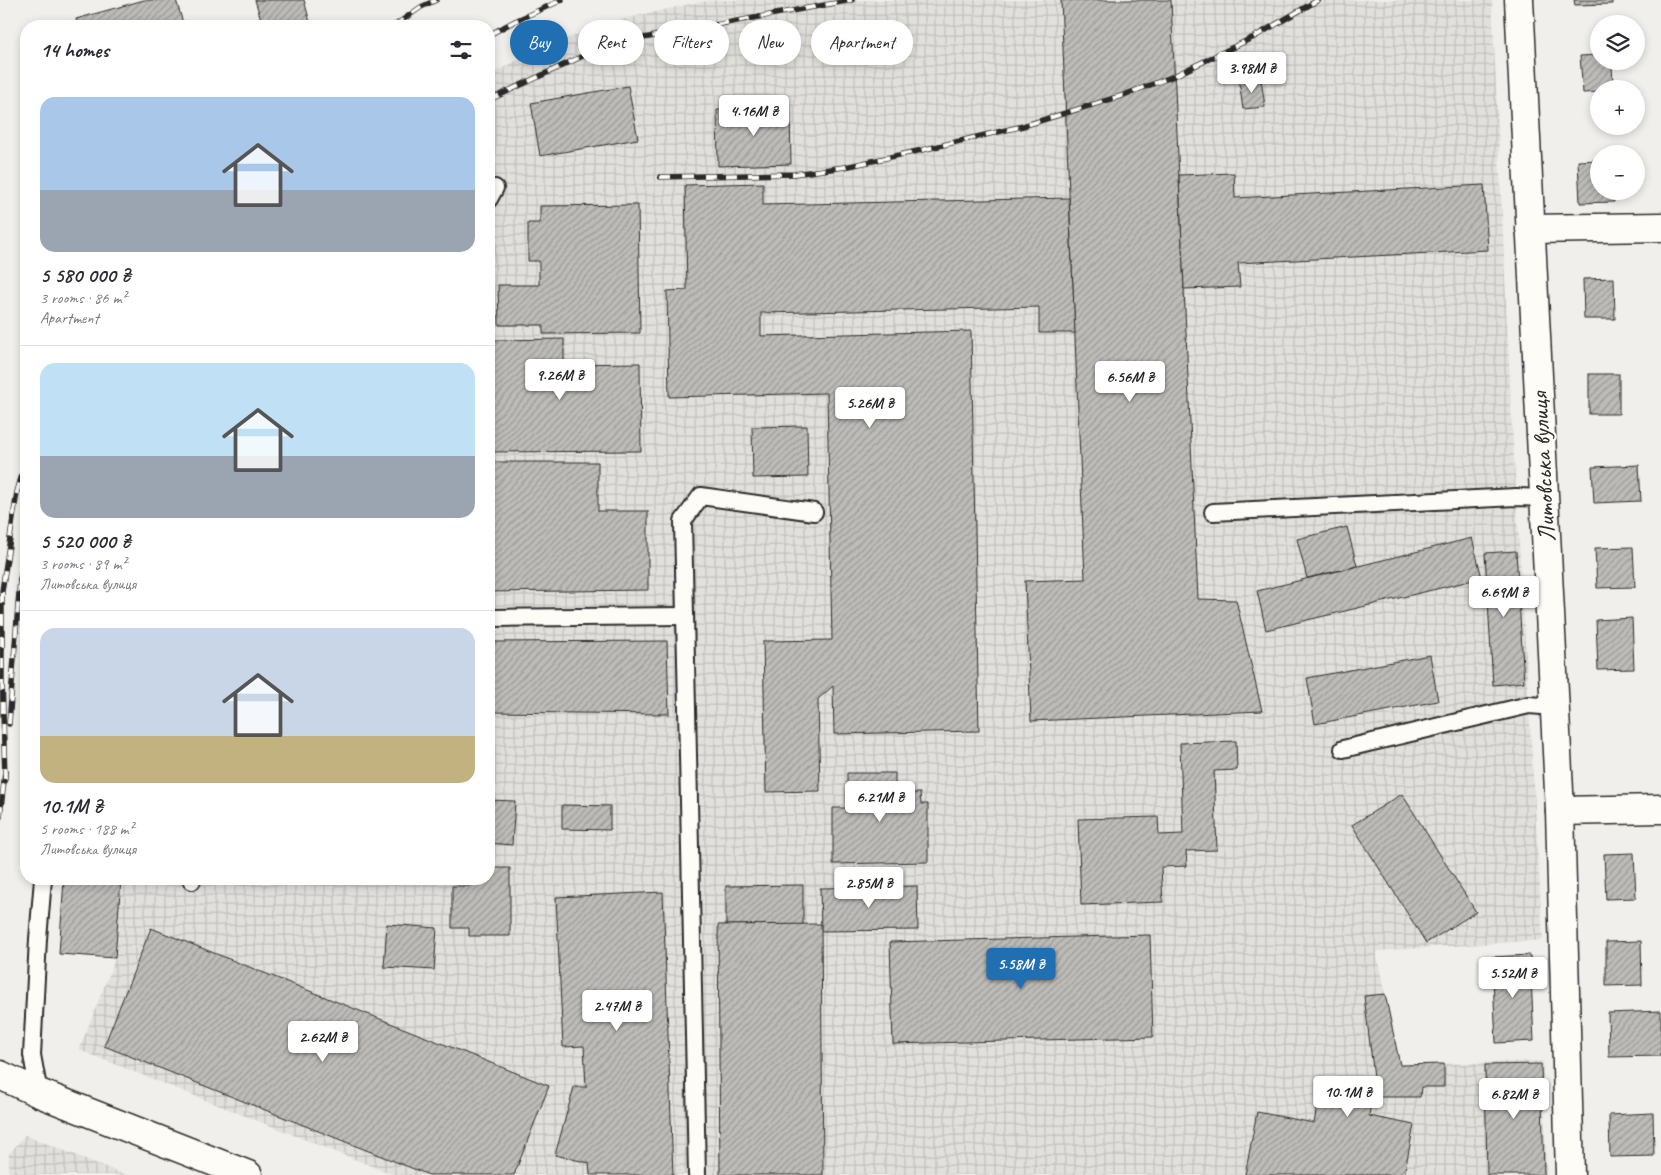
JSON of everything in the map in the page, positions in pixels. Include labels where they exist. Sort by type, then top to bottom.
[{"type":"street","name":"Литовська вулиця","points":[[1519,0],[1560,811],[1570,1175]]},
{"type":"street","points":[[1530,229],[1661,228]]},
{"type":"street","points":[[1560,811],[1661,809]]},
{"type":"street","points":[[0,1076],[248,1175]]},
{"type":"lane","points":[[696,1175],[683,521],[701,496],[814,512]]},
{"type":"lane","points":[[1213,512],[1506,498],[1544,498]]},
{"type":"lane","points":[[495,618],[684,616]]},
{"type":"lane","points":[[1343,749],[1529,705],[1555,707]]},
{"type":"lane","points":[[39,1093],[32,1055],[42,885]]},
{"type":"shaded area","points":[[720,0],[1492,0],[1512,426],[1543,940],[1376,951],[1400,1065],[1543,1061],[1546,1175],[394,1175],[79,1050],[115,959],[59,954],[64,885],[495,885],[495,72],[510,64],[568,65],[568,38],[578,34],[578,65],[644,65],[644,20],[620,20],[700,2]]},
{"type":"shaded area","points":[[25,1135],[126,1175],[8,1175],[9,1154]]},
{"type":"building","points":[[144,0],[176,0],[182,20],[76,20]]},
{"type":"building","points":[[255,0],[304,0],[309,20],[261,20]]},
{"type":"building","points":[[1061,0],[1171,0],[1198,599],[1236,600],[1262,711],[1031,721],[1025,581],[1085,579]]},
{"type":"building","points":[[1574,0],[1612,0],[1612,4],[1575,5]]},
{"type":"building","points":[[1590,55],[1590,70],[1612,70],[1613,80],[1590,80],[1590,93],[1583,93],[1580,56]]},
{"type":"building","points":[[1261,78],[1265,107],[1243,109],[1239,81]]},
{"type":"building","points":[[628,86],[638,139],[540,156],[531,103]]},
{"type":"building","points":[[790,108],[791,164],[718,166],[717,110]]},
{"type":"building","points":[[1590,160],[1590,200],[1614,200],[1614,202],[1580,203],[1578,161]]},
{"type":"building","points":[[1234,173],[1235,198],[1484,185],[1488,250],[1238,263],[1240,287],[1184,289],[1179,175]]},
{"type":"building","points":[[763,183],[763,205],[1069,198],[1075,333],[1039,333],[1039,307],[761,313],[761,336],[971,331],[979,731],[834,734],[833,686],[818,699],[820,791],[766,792],[763,641],[832,640],[827,393],[669,397],[667,291],[687,290],[685,185]]},
{"type":"building","points":[[638,205],[640,333],[543,334],[543,325],[499,325],[498,285],[539,285],[539,261],[528,261],[528,223],[540,223],[540,206]]},
{"type":"building","points":[[1614,278],[1615,319],[1584,319],[1583,279]]},
{"type":"building","points":[[564,339],[564,364],[640,363],[641,451],[495,452],[495,340]]},
{"type":"building","points":[[1589,374],[1619,374],[1619,414],[1589,414]]},
{"type":"building","points":[[807,426],[808,477],[753,478],[752,427]]},
{"type":"building","points":[[495,462],[598,462],[598,511],[648,511],[648,590],[495,592]]},
{"type":"building","points":[[1639,465],[1641,501],[1594,503],[1592,467]]},
{"type":"building","points":[[1347,527],[1357,566],[1307,578],[1297,539]]},
{"type":"building","points":[[1472,538],[1482,578],[1266,630],[1257,591]]},
{"type":"building","points":[[1633,547],[1635,587],[1597,588],[1595,548]]},
{"type":"building","points":[[1516,551],[1524,682],[1493,685],[1485,553]]},
{"type":"building","points":[[1632,618],[1634,669],[1598,670],[1596,620]]},
{"type":"building","points":[[667,641],[669,714],[495,712],[495,642]]},
{"type":"building","points":[[1430,655],[1438,701],[1315,724],[1307,678]]},
{"type":"building","points":[[1236,741],[1237,770],[1214,771],[1217,850],[1186,851],[1187,866],[1161,867],[1163,902],[1081,905],[1078,819],[1158,817],[1159,835],[1183,834],[1180,743]]},
{"type":"building","points":[[847,773],[895,773],[895,793],[920,793],[921,804],[928,804],[928,862],[833,864],[833,808],[847,808]]},
{"type":"building","points":[[1402,794],[1476,912],[1426,943],[1352,825]]},
{"type":"building","points":[[495,800],[515,801],[512,845],[495,844]]},
{"type":"building","points":[[562,805],[610,806],[610,830],[562,829]]},
{"type":"building","points":[[1634,853],[1636,898],[1606,899],[1604,854]]},
{"type":"building","points":[[495,868],[510,868],[510,936],[469,936],[469,928],[452,928],[452,886],[495,885]]},
{"type":"building","points":[[64,885],[121,885],[115,958],[59,954]]},
{"type":"building","points":[[803,885],[803,925],[726,925],[726,886]]},
{"type":"building","points":[[917,886],[918,930],[821,931],[820,888]]},
{"type":"building","points":[[663,892],[673,1175],[590,1175],[589,1163],[555,1155],[574,1087],[586,1087],[584,1046],[563,1047],[556,897]]},
{"type":"building","points":[[387,924],[437,928],[434,970],[384,967]]},
{"type":"building","points":[[821,924],[823,1175],[720,1175],[718,925]]},
{"type":"building","points":[[151,928],[549,1086],[514,1175],[429,1175],[104,1046]]},
{"type":"building","points":[[1150,935],[1153,1037],[893,1044],[890,942]]},
{"type":"building","points":[[1641,941],[1642,985],[1606,986],[1606,942]]},
{"type":"building","points":[[1530,955],[1534,1041],[1496,1043],[1492,957]]},
{"type":"building","points":[[1385,994],[1400,1065],[1444,1064],[1444,1087],[1421,1087],[1420,1097],[1372,1097],[1369,1116],[1414,1125],[1404,1175],[1245,1175],[1257,1112],[1314,1123],[1322,1081],[1371,1091],[1374,1077],[1364,996]]},
{"type":"building","points":[[1661,1011],[1661,1056],[1609,1057],[1608,1013]]},
{"type":"building","points":[[1541,1064],[1544,1175],[1487,1175],[1485,1065]]},
{"type":"building","points":[[1653,1113],[1654,1156],[1610,1157],[1609,1115]]},
{"type":"railway","points":[[403,20],[421,7],[436,0]]},
{"type":"railway","points":[[495,32],[562,0]]},
{"type":"railway","points":[[495,97],[585,55],[638,39],[852,0]]},
{"type":"railway","points":[[660,177],[794,174],[845,167],[1023,126],[1121,96],[1174,76],[1254,37],[1318,0]]},
{"type":"railway","points":[[5,779],[2,591],[20,482]]},
{"type":"railway","points":[[9,724],[20,579]]},
{"type":"railway","points":[[0,817],[5,772]]}]
